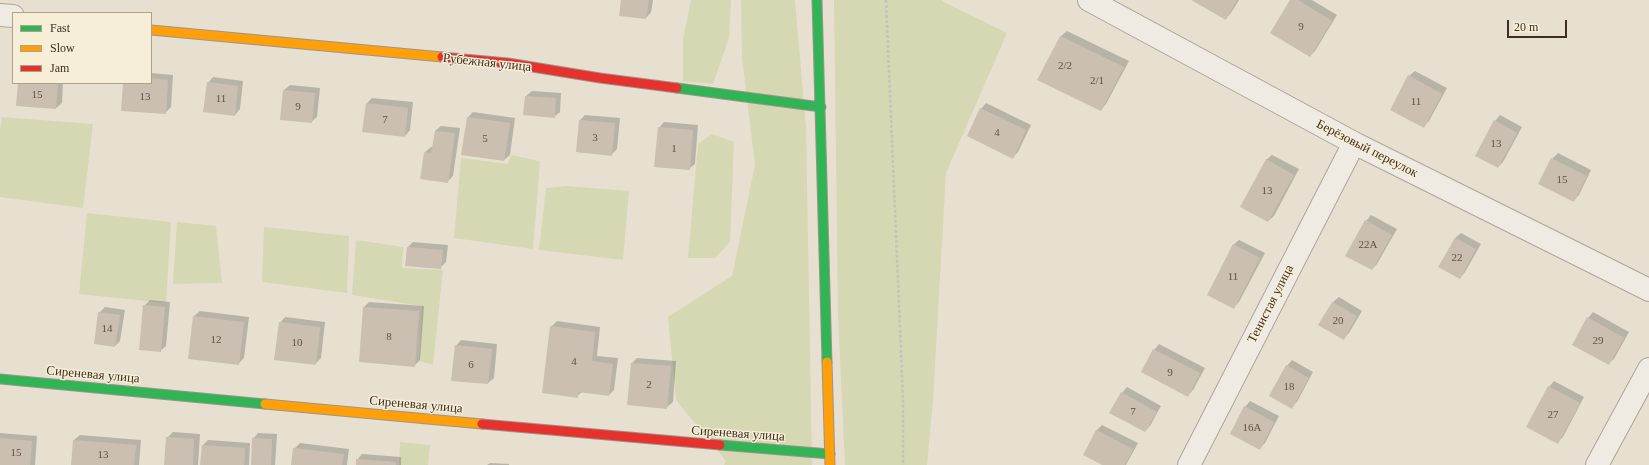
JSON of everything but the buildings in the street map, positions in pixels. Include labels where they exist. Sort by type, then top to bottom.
[{"type":"street","points":[[817,0],[822,107],[830,465]]},
{"type":"street","name":"Берёзовый переулок","points":[[1089,0],[1354,143],[1649,290]]},
{"type":"street","points":[[0,15],[12,16]]},
{"type":"street","name":"Рубежная улица","points":[[152,30],[348,50],[508,63],[600,78],[822,107]]},
{"type":"street","name":"Тенистая улица","points":[[1189,465],[1354,143]]},
{"type":"street","points":[[1597,465],[1649,368]]},
{"type":"street","name":"Сиреневая улица","points":[[0,379],[625,438],[830,454]]},
{"type":"path","points":[[886,0],[903,399],[903,465]]},
{"type":"green space","points":[[691,0],[731,0],[729,38],[713,84],[683,81],[683,40]]},
{"type":"green space","points":[[741,0],[795,0],[806,127],[812,465],[724,465],[726,461],[676,400],[668,317],[732,276],[755,165],[742,58]]},
{"type":"green space","points":[[834,0],[942,0],[1007,33],[946,173],[933,400],[927,465],[845,465],[838,316]]},
{"type":"green space","points":[[2,117],[93,124],[83,208],[0,197],[0,131]]},
{"type":"green space","points":[[712,134],[734,142],[730,242],[715,258],[688,258],[698,144]]},
{"type":"green space","points":[[511,155],[540,161],[533,249],[454,238],[461,158],[508,164]]},
{"type":"green space","points":[[566,186],[629,191],[623,260],[539,250],[546,188]]},
{"type":"green space","points":[[87,213],[171,222],[166,303],[79,294]]},
{"type":"green space","points":[[177,222],[216,226],[222,283],[173,284]]},
{"type":"green space","points":[[264,227],[349,236],[347,293],[262,282]]},
{"type":"green space","points":[[356,240],[403,247],[402,268],[443,270],[433,365],[419,361],[422,306],[352,295]]},
{"type":"green space","points":[[400,442],[430,445],[428,465],[399,465]]},
{"type":"traffic: fast","points":[[817,0],[827,362]]},
{"type":"traffic: fast","points":[[677,88],[821,107]]},
{"type":"traffic: fast","points":[[0,379],[265,404]]},
{"type":"traffic: fast","points":[[720,445],[830,454]]},
{"type":"traffic: slow","points":[[152,30],[442,57]]},
{"type":"traffic: slow","points":[[827,362],[830,465]]},
{"type":"traffic: slow","points":[[265,404],[482,424]]},
{"type":"traffic: jam","points":[[442,57],[508,63],[600,78],[677,88]]},
{"type":"traffic: jam","points":[[482,424],[720,445]]}]
